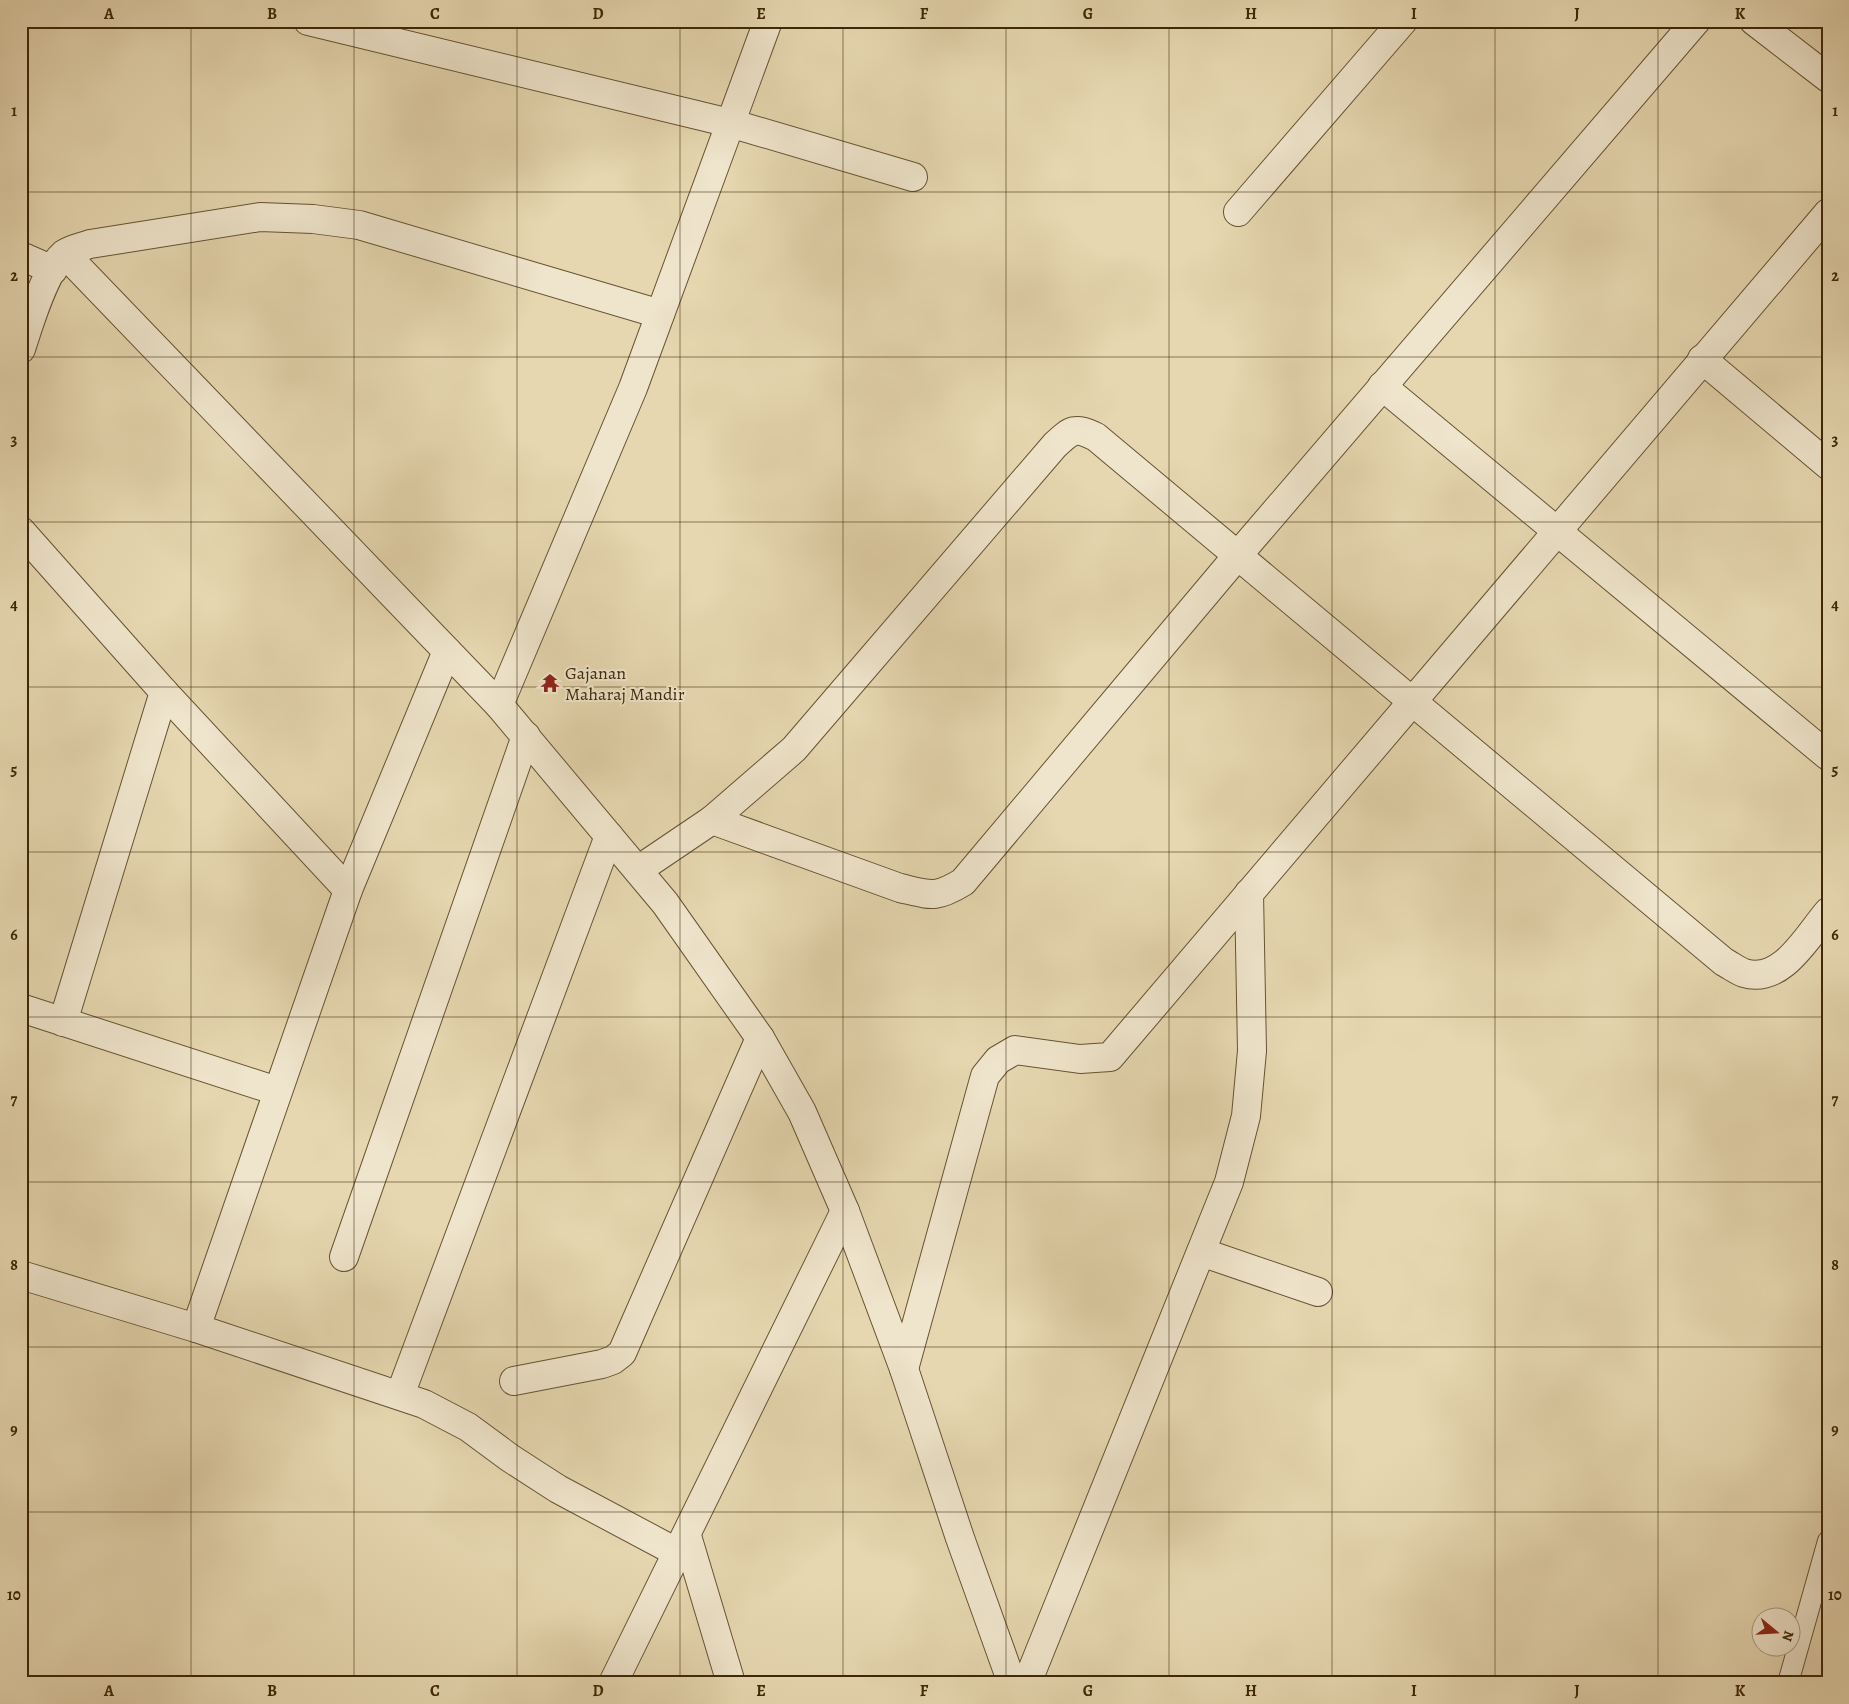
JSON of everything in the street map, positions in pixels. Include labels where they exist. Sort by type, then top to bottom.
[{"type":"street","points":[[308,21],[730,124],[913,177]]},
{"type":"street","points":[[499,704],[633,388],[768,21]]},
{"type":"street","points":[[1238,212],[1403,21]]},
{"type":"street","points":[[712,820],[900,888],[924,894],[942,894],[963,882],[1238,555],[1696,21]]},
{"type":"street","points":[[1754,21],[1828,78]]},
{"type":"street","points":[[904,1369],[985,1076],[998,1060],[1015,1050],[1080,1059],[1110,1056],[1828,213]]},
{"type":"street","points":[[21,349],[34,307],[59,262],[90,244],[260,217],[313,219],[358,225],[660,314]]},
{"type":"street","points":[[21,256],[59,262],[499,704],[665,903],[760,1038],[802,1112],[845,1211],[904,1369],[960,1538],[1012,1683]]},
{"type":"street","points":[[1702,359],[1828,466]]},
{"type":"street","points":[[1382,386],[1828,756]]},
{"type":"street","points":[[638,870],[712,820],[794,749],[1049,452],[1069,432],[1081,430],[1096,437],[1413,700],[1724,962],[1745,973],[1765,975],[1783,966],[1828,912]]},
{"type":"street","points":[[21,531],[164,692],[348,890]]},
{"type":"street","points":[[196,1328],[348,890],[447,651]]},
{"type":"street","points":[[63,1022],[164,692]]},
{"type":"street","points":[[344,1258],[526,736]]},
{"type":"street","points":[[400,1395],[609,836]]},
{"type":"street","points":[[1027,1683],[1229,1182],[1246,1116],[1252,1051],[1249,893]]},
{"type":"street","points":[[21,1008],[277,1092]]},
{"type":"street","points":[[514,1381],[602,1364],[613,1360],[622,1353],[760,1038]]},
{"type":"street","points":[[613,1683],[683,1544],[845,1211]]},
{"type":"street","points":[[1201,1252],[1318,1292]]},
{"type":"street","points":[[21,1275],[196,1328],[424,1404],[468,1427],[510,1458],[558,1489],[683,1544],[731,1683]]},
{"type":"lane","points":[[1788,1683],[1828,1541]]},
{"type":"place","name":"Gajanan Maharaj Mandir","points":[[550,683]]}]
